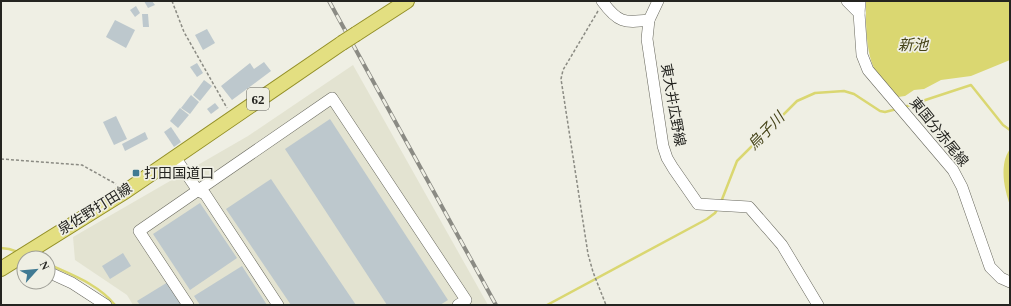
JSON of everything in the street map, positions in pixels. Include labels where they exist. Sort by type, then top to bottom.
[{"type":"main road","name":"泉佐野打田線","points":[[34,250],[126,191],[342,43],[407,1]]},
{"type":"main road","name":"泉佐野打田線","points":[[1,269],[16,261]]},
{"type":"street","name":"東大井広野線","points":[[658,1],[649,20],[647,39],[663,146],[667,158],[698,204],[726,207],[749,207],[782,245],[818,305]]},
{"type":"street","points":[[847,1],[859,13]]},
{"type":"street","name":"東国分赤尾線","points":[[860,1],[859,13],[862,55],[868,70],[953,170],[962,187],[990,267],[1001,278],[1010,282]]},
{"type":"street","points":[[603,2],[614,16],[621,20],[629,22],[649,20]]},
{"type":"street","points":[[188,305],[138,231],[332,98],[466,300],[458,305]]},
{"type":"street","points":[[175,157],[198,191],[205,194],[278,305]]},
{"type":"street","points":[[56,276],[72,283],[106,305]]},
{"type":"path","points":[[172,1],[184,32],[233,117]]},
{"type":"path","points":[[603,2],[563,70],[561,79],[593,272],[606,305]]},
{"type":"path","points":[[1,159],[82,165],[126,191]]},
{"type":"shaded area","points":[[353,65],[488,305],[133,305],[127,295],[75,260],[73,237],[248,136]]},
{"type":"water","name":"新池","points":[[866,1],[1010,1],[1010,60],[971,76],[941,80],[924,89],[914,90],[905,96],[898,97],[881,80],[870,57],[867,38]]},
{"type":"water","points":[[1010,149],[1010,205],[1004,184],[1004,169]]},
{"type":"building","points":[[144,1],[152,1],[155,5],[148,8]]},
{"type":"building","points":[[136,6],[140,13],[135,17],[130,10]]},
{"type":"building","points":[[142,14],[148,14],[149,27],[143,27]]},
{"type":"building","points":[[115,20],[135,30],[126,48],[106,37]]},
{"type":"building","points":[[207,29],[215,43],[203,50],[195,35]]},
{"type":"building","points":[[264,62],[271,71],[232,100],[221,86],[250,63],[254,69]]},
{"type":"building","points":[[197,63],[203,73],[197,77],[190,67]]},
{"type":"building","points":[[204,80],[212,86],[200,101],[193,95]]},
{"type":"building","points":[[191,95],[199,102],[190,114],[181,108]]},
{"type":"building","points":[[215,103],[219,108],[211,114],[207,109]]},
{"type":"building","points":[[180,108],[189,115],[178,128],[170,121]]},
{"type":"building","points":[[116,116],[127,139],[114,145],[103,122]]},
{"type":"building","points":[[330,119],[448,300],[440,305],[387,305],[285,149]]},
{"type":"building","points":[[171,127],[181,142],[174,147],[164,132]]},
{"type":"building","points":[[145,132],[148,139],[125,151],[122,144]]},
{"type":"building","points":[[271,179],[356,305],[291,305],[226,209]]},
{"type":"building","points":[[200,203],[237,258],[190,290],[153,234]]},
{"type":"building","points":[[123,253],[131,266],[110,279],[102,266]]},
{"type":"building","points":[[242,266],[267,305],[200,305],[194,296]]},
{"type":"building","points":[[168,282],[183,305],[140,305],[137,301]]},
{"type":"waterway","name":"烏子川","points":[[904,107],[971,85],[1003,125],[1010,130]]},
{"type":"waterway","name":"烏子川","points":[[721,202],[737,161],[797,101],[815,93],[844,91],[854,94],[880,111],[885,112],[897,109]]},
{"type":"waterway","name":"烏子川","points":[[547,305],[707,219],[715,213],[718,208]]},
{"type":"waterway","name":"烏子川","points":[[1,248],[16,251]]},
{"type":"waterway","name":"烏子川","points":[[56,268],[75,276],[101,291],[115,305]]},
{"type":"railway","points":[[329,1],[496,305]]},
{"type":"place","name":"打田国道口","points":[[136,173]]}]
